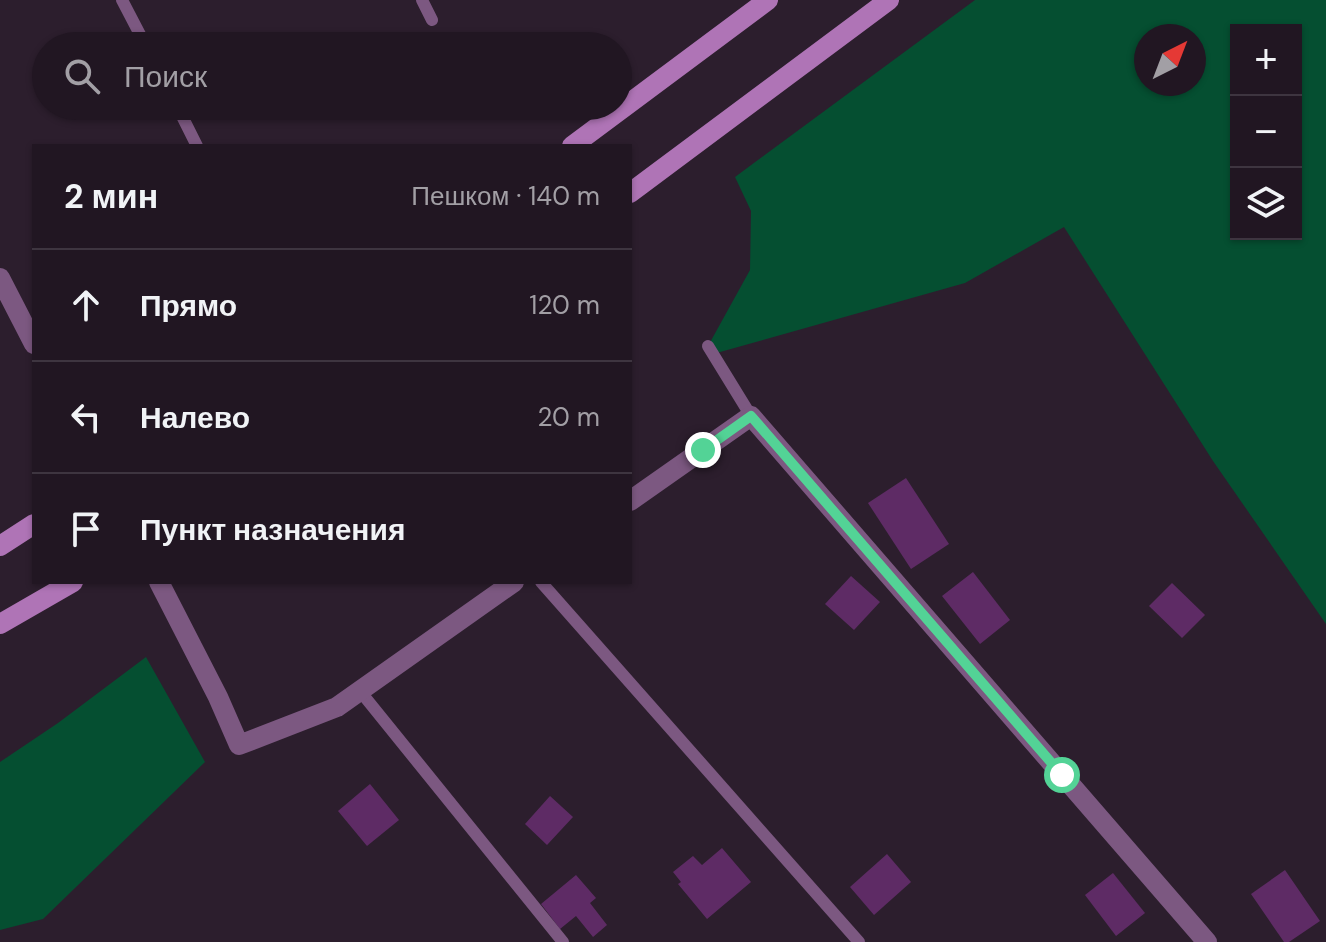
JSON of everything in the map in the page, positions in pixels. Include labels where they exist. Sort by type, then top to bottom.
[{"type":"main road","points":[[632,101],[768,0]]},
{"type":"main road","points":[[632,192],[889,0]]},
{"type":"main road","points":[[575,144],[607,120]]},
{"type":"main road","points":[[0,546],[32,525]]},
{"type":"main road","points":[[0,624],[70,584]]},
{"type":"street","points":[[0,278],[32,340]]},
{"type":"street","points":[[632,500],[751,416],[1207,942]]},
{"type":"street","points":[[160,584],[239,745],[337,707],[511,584]]},
{"type":"lane","points":[[122,0],[139,32]]},
{"type":"lane","points":[[422,0],[432,20]]},
{"type":"lane","points":[[184,120],[196,144]]},
{"type":"lane","points":[[708,346],[751,416]]},
{"type":"lane","points":[[543,584],[859,942]]},
{"type":"lane","points":[[360,691],[563,942]]},
{"type":"green space","points":[[975,0],[1326,0],[1326,624],[1213,461],[1064,227],[965,283],[713,354],[708,346],[750,270],[751,211],[735,177]]},
{"type":"green space","points":[[146,657],[205,762],[43,919],[0,930],[0,762]]},
{"type":"building","points":[[906,478],[949,544],[911,569],[868,503]]},
{"type":"building","points":[[973,572],[1010,620],[980,644],[942,596]]},
{"type":"building","points":[[851,576],[880,602],[854,630],[825,604]]},
{"type":"building","points":[[1172,583],[1205,615],[1182,638],[1149,606]]},
{"type":"building","points":[[370,784],[399,820],[367,846],[338,811]]},
{"type":"building","points":[[550,796],[573,817],[547,845],[525,824]]},
{"type":"building","points":[[722,848],[751,882],[707,919],[678,884],[681,882],[673,872],[693,856],[702,865]]},
{"type":"building","points":[[887,854],[911,882],[874,915],[850,887]]},
{"type":"building","points":[[1285,870],[1320,921],[1289,942],[1284,942],[1251,894]]},
{"type":"building","points":[[1113,873],[1145,913],[1116,936],[1085,895]]},
{"type":"building","points":[[576,875],[596,898],[590,903],[607,925],[593,937],[576,916],[560,929],[541,904]]},
{"type":"route","points":[[703,450],[751,416],[1062,775]]}]
